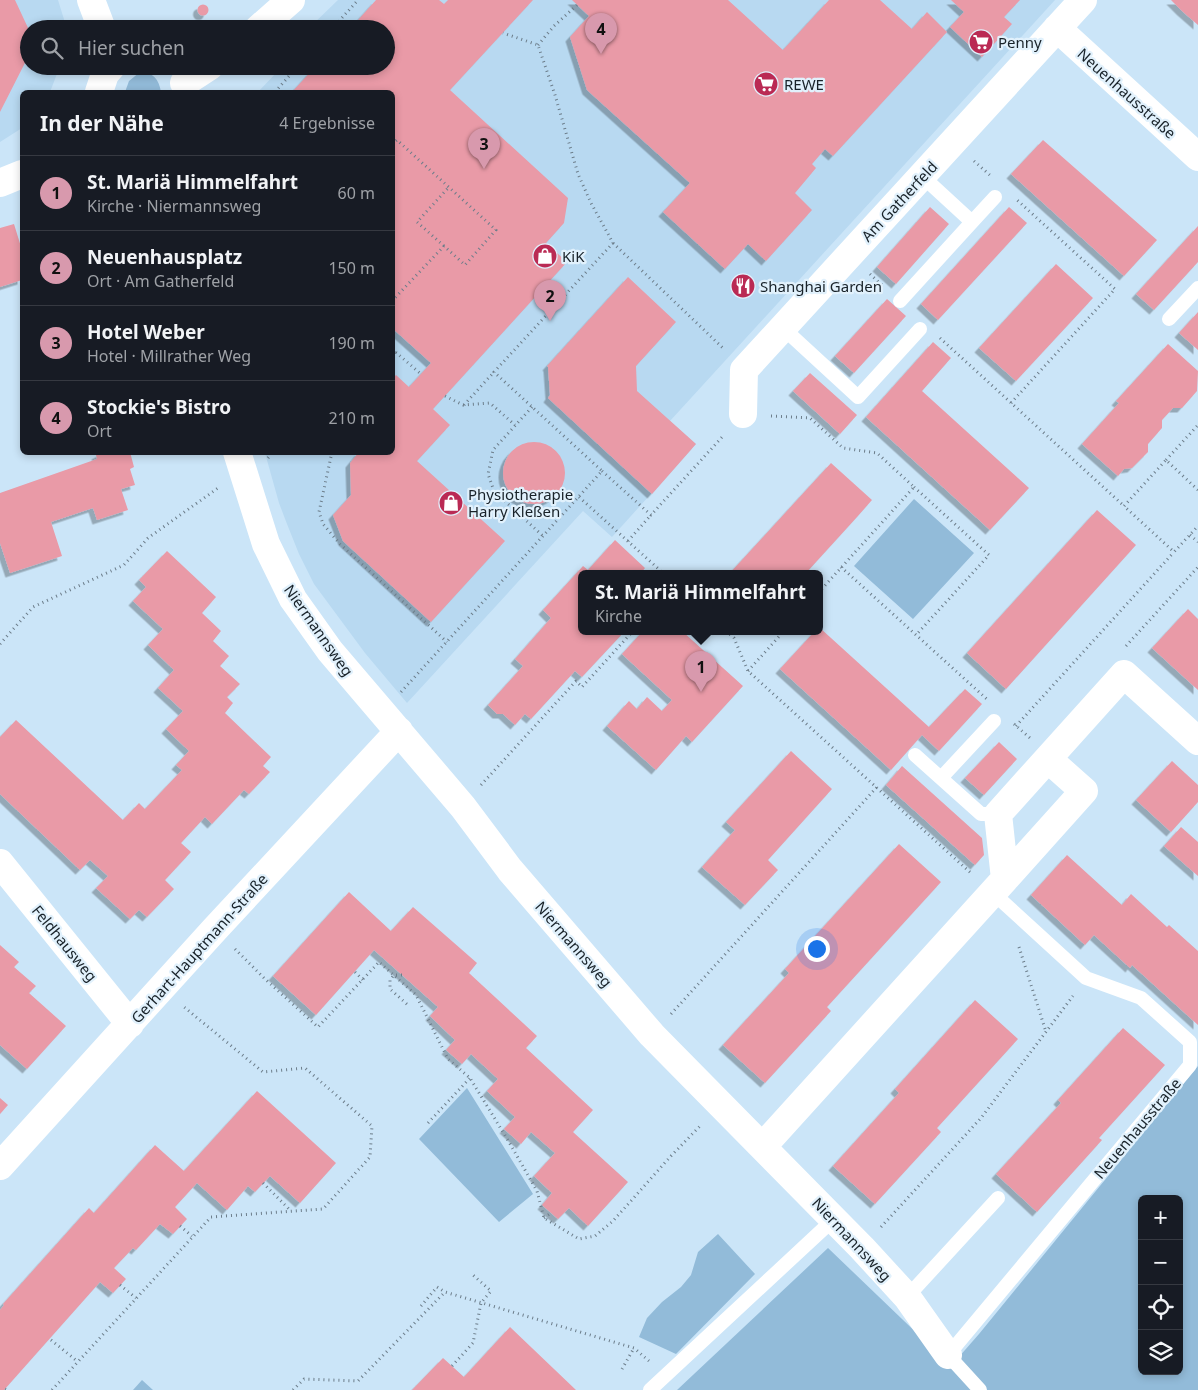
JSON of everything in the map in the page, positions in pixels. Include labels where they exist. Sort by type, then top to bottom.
[{"type":"street","points":[[92,0],[99,20]]},
{"type":"street","points":[[268,20],[291,0]]},
{"type":"street","name":"Am Gatherfeld","points":[[744,370],[1083,0]]},
{"type":"street","name":"Neuenhausstraße","points":[[1057,28],[1198,157]]},
{"type":"street","points":[[100,90],[105,75]]},
{"type":"street","points":[[182,81],[193,75]]},
{"type":"street","points":[[0,183],[20,175]]},
{"type":"street","points":[[743,414],[744,370]]},
{"type":"street","name":"Niermannsweg","points":[[240,462],[266,544],[293,599],[330,650],[463,807],[510,870],[652,1034],[862,1248],[907,1297],[948,1355]]},
{"type":"street","points":[[1001,892],[998,814],[1124,674],[1198,741]]},
{"type":"street","name":"Gerhart-Hauptmann-Straße","points":[[2,1161],[130,1024],[215,929],[391,722]]},
{"type":"street","points":[[762,1146],[1001,892],[1084,791],[1049,758]]},
{"type":"street","name":"Feldhausweg","points":[[0,863],[130,1024]]},
{"type":"lane","points":[[922,176],[972,222]]},
{"type":"lane","points":[[900,301],[995,197]]},
{"type":"lane","points":[[1169,319],[1198,288]]},
{"type":"lane","points":[[783,328],[858,397],[920,330]]},
{"type":"lane","points":[[941,778],[994,721]]},
{"type":"lane","points":[[915,754],[981,814],[998,814]]},
{"type":"lane","name":"Neuenhausstraße","points":[[948,1355],[1190,1066],[1190,1042],[1141,998],[1086,978],[1001,892]]},
{"type":"lane","points":[[907,1297],[998,1198]]},
{"type":"lane","points":[[650,1390],[834,1219]]},
{"type":"lane","name":"Niermannsweg","points":[[948,1355],[980,1390]]},
{"type":"path","points":[[340,20],[358,0]]},
{"type":"path","points":[[538,45],[554,26],[577,5]]},
{"type":"path","points":[[503,33],[538,45]]},
{"type":"path","points":[[538,45],[556,95],[578,174],[591,203],[614,243],[744,370]]},
{"type":"path","points":[[277,90],[290,75]]},
{"type":"path","points":[[395,142],[397,140],[449,187],[496,230],[465,264],[418,222],[449,187]]},
{"type":"path","points":[[953,142],[995,180]]},
{"type":"path","points":[[1011,403],[1115,289],[1016,199]]},
{"type":"path","points":[[463,405],[614,243]]},
{"type":"path","points":[[395,298],[444,246]]},
{"type":"path","points":[[849,255],[900,301]]},
{"type":"path","points":[[939,337],[1174,552]]},
{"type":"path","points":[[396,352],[421,374]]},
{"type":"path","points":[[494,372],[651,516]]},
{"type":"path","points":[[445,396],[463,405],[490,403],[515,425]]},
{"type":"path","points":[[532,407],[493,450],[488,474],[494,491],[543,536]]},
{"type":"path","points":[[628,541],[743,414],[810,418],[843,448],[877,453],[989,555],[916,634]]},
{"type":"path","points":[[1124,506],[1198,425]]},
{"type":"path","points":[[331,455],[319,512],[323,524],[340,544],[447,642]]},
{"type":"path","points":[[1166,460],[1198,490]]},
{"type":"path","points":[[0,644],[33,606],[124,565],[148,538],[218,488],[240,462]]},
{"type":"path","points":[[391,722],[447,642],[602,471]]},
{"type":"path","points":[[823,588],[914,487]]},
{"type":"path","points":[[579,497],[660,570]]},
{"type":"path","points":[[1016,726],[1198,526]]},
{"type":"path","points":[[1190,535],[1198,542]]},
{"type":"path","points":[[842,567],[994,706]]},
{"type":"path","points":[[1124,674],[1122,651],[1198,567]]},
{"type":"path","points":[[463,807],[576,680],[582,687],[629,635]]},
{"type":"path","points":[[731,635],[734,638],[748,670],[876,788],[1001,892],[1046,1032]]},
{"type":"path","points":[[748,670],[780,635]]},
{"type":"path","points":[[1009,719],[1049,758]]},
{"type":"path","points":[[652,1034],[876,788]]},
{"type":"path","points":[[215,929],[264,978],[318,1027],[379,962],[416,994],[448,1059],[470,1078],[509,1142],[537,1191],[544,1218],[579,1239],[595,1236],[613,1221],[671,1156],[721,1105]]},
{"type":"path","points":[[355,972],[363,980]]},
{"type":"path","points":[[394,975],[402,975]]},
{"type":"path","points":[[394,975],[390,980],[390,989],[409,1006]]},
{"type":"path","points":[[862,1248],[980,1118],[1086,978]]},
{"type":"path","points":[[52,1390],[210,1217],[323,1209],[370,1157],[372,1126],[305,1068],[263,1072],[162,988]]},
{"type":"path","points":[[448,1059],[454,1058]]},
{"type":"path","points":[[428,1122],[470,1078]]},
{"type":"path","points":[[509,1142],[511,1135]]},
{"type":"path","points":[[263,1183],[292,1211]]},
{"type":"path","points":[[544,1218],[551,1213]]},
{"type":"path","points":[[180,1226],[192,1236]]},
{"type":"path","points":[[452,1366],[473,1343],[481,1303],[490,1291],[473,1275]]},
{"type":"path","points":[[120,1285],[136,1298]]},
{"type":"path","points":[[421,1306],[437,1287],[445,1292],[634,1348],[622,1369]]},
{"type":"path","points":[[293,1390],[304,1378],[358,1381],[445,1292]]},
{"type":"path","points":[[50,1340],[77,1361]]},
{"type":"shaded area","points":[[0,0],[58,0],[64,20],[20,20],[20,75],[57,75],[51,90],[20,90],[20,129],[0,142]]},
{"type":"shaded area","points":[[338,0],[1055,0],[670,421],[696,444],[612,537],[583,511],[407,703],[365,653],[314,584],[299,554],[279,503],[266,455],[395,455],[395,90],[260,90],[274,75],[395,75],[395,20],[317,20]]},
{"type":"shaded area","points":[[136,75],[152,75],[159,83],[161,90],[126,90],[129,81]]},
{"type":"shaded area","points":[[914,499],[974,553],[913,619],[854,566]]},
{"type":"shaded area","points":[[1198,1066],[1198,1390],[677,1390],[828,1248],[951,1366]]},
{"type":"shaded area","points":[[467,1088],[533,1194],[499,1222],[419,1139]]},
{"type":"shaded area","points":[[718,1234],[755,1274],[676,1354],[639,1337],[647,1318],[662,1302],[681,1287],[691,1275],[698,1252]]},
{"type":"shaded area","points":[[142,1380],[153,1390],[133,1390]]},
{"type":"building","points":[[0,0],[15,0],[24,20],[20,20],[20,73],[0,112]]},
{"type":"building","points":[[376,0],[439,0],[444,4],[448,0],[533,0],[450,90],[568,198],[564,223],[546,243],[567,262],[433,409],[450,425],[417,461],[505,541],[431,622],[343,541],[333,515],[351,495],[350,463],[357,455],[395,455],[395,376],[409,387],[431,363],[395,331],[395,90],[294,90],[308,75],[395,75],[395,20],[358,20]]},
{"type":"building","name":"REWE","points":[[572,0],[728,0],[783,50],[829,0],[880,0],[912,29],[927,12],[947,32],[833,156],[825,149],[812,164],[816,168],[795,193],[812,210],[766,261],[748,244],[725,269],[663,212],[690,183],[587,90],[570,37],[589,16]]},
{"type":"building","name":"Penny","points":[[951,0],[1020,0],[1004,17],[1012,24],[982,57],[950,27],[964,12]]},
{"type":"building","points":[[1171,0],[1198,0],[1198,25],[1182,11]]},
{"type":"building","points":[[203,4],[209,10],[203,16],[197,10]]},
{"type":"building","points":[[1043,140],[1157,240],[1124,276],[1011,174]]},
{"type":"building","points":[[930,207],[949,224],[896,284],[877,267]]},
{"type":"building","points":[[1009,207],[1027,223],[938,320],[921,304]]},
{"type":"building","points":[[14,224],[20,244],[20,281],[0,287],[0,228]]},
{"type":"building","points":[[1198,226],[1198,262],[1154,310],[1136,294]]},
{"type":"building","points":[[1056,264],[1093,298],[1016,381],[979,348]]},
{"type":"building","points":[[628,277],[676,322],[636,366],[637,391],[696,444],[652,494],[548,398],[550,395],[547,366]]},
{"type":"building","points":[[887,299],[906,316],[854,373],[835,356]]},
{"type":"building","points":[[1198,312],[1198,350],[1179,333]]},
{"type":"building","points":[[933,342],[951,358],[922,391],[1029,488],[990,530],[866,417]]},
{"type":"building","points":[[1168,344],[1198,371],[1197,391],[1182,408],[1173,408],[1162,420],[1162,428],[1148,444],[1148,452],[1132,468],[1124,469],[1118,476],[1082,444],[1119,403],[1116,401]]},
{"type":"building","points":[[810,373],[857,415],[840,434],[793,391]]},
{"type":"building","points":[[528,442],[540,442],[556,451],[563,461],[565,473],[563,485],[556,495],[540,504],[528,504],[517,499],[508,490],[503,479],[503,467],[508,456],[517,447]]},
{"type":"building","points":[[96,455],[131,455],[134,467],[130,469],[135,485],[121,489],[128,510],[97,520],[93,508],[51,522],[62,556],[10,573],[0,543],[0,493],[97,459]]},
{"type":"building","points":[[831,463],[872,500],[809,570],[733,570]]},
{"type":"building","points":[[1097,510],[1136,545],[1006,689],[967,653]]},
{"type":"building","points":[[615,540],[645,568],[643,570],[588,570]]},
{"type":"building","points":[[167,551],[216,597],[202,613],[221,631],[213,641],[229,656],[220,666],[240,684],[227,697],[233,703],[225,713],[271,757],[263,766],[270,772],[249,794],[244,790],[212,824],[205,817],[181,843],[191,852],[165,880],[174,889],[147,917],[139,910],[130,919],[96,888],[108,876],[90,860],[80,870],[0,794],[0,737],[16,720],[123,820],[139,803],[145,809],[182,770],[176,765],[189,751],[166,729],[183,711],[158,688],[174,670],[148,645],[163,629],[133,601],[146,587],[139,580]]},
{"type":"building","points":[[583,566],[588,570],[579,570]]},
{"type":"building","points":[[578,572],[578,635],[621,635],[582,677],[575,671],[531,719],[525,714],[515,725],[503,714],[497,714],[488,705],[523,666],[515,659],[551,618],[543,610]]},
{"type":"building","points":[[1188,609],[1198,619],[1198,690],[1152,648]]},
{"type":"building","points":[[823,631],[929,727],[965,689],[982,704],[939,751],[922,735],[891,770],[780,669],[811,635],[823,635]]},
{"type":"building","points":[[639,635],[686,635],[743,686],[692,742],[686,736],[656,770],[607,726],[629,701],[637,709],[647,697],[662,711],[672,700],[622,654]]},
{"type":"building","points":[[999,742],[1017,759],[984,795],[965,778]]},
{"type":"building","points":[[791,751],[832,789],[768,860],[778,870],[745,905],[702,867],[735,830],[726,822]]},
{"type":"building","points":[[1172,761],[1198,785],[1198,802],[1171,832],[1136,800]]},
{"type":"building","points":[[902,766],[982,838],[984,855],[975,865],[886,785]]},
{"type":"building","points":[[1181,827],[1198,842],[1198,876],[1164,846]]},
{"type":"building","points":[[899,844],[941,882],[827,1007],[831,1011],[765,1083],[723,1045],[789,973],[785,969]]},
{"type":"building","points":[[1067,855],[1122,905],[1131,894],[1167,927],[1169,925],[1198,951],[1198,1025],[1132,965],[1130,968],[1094,935],[1085,945],[1031,895]]},
{"type":"building","points":[[349,892],[391,931],[413,907],[477,963],[469,973],[537,1036],[526,1048],[593,1110],[573,1132],[628,1182],[588,1226],[569,1208],[558,1219],[542,1205],[552,1193],[534,1176],[555,1153],[531,1132],[521,1144],[504,1129],[515,1117],[487,1091],[498,1079],[471,1054],[462,1064],[446,1050],[455,1040],[430,1016],[438,1007],[374,950],[316,1015],[273,976]]},
{"type":"building","points":[[0,945],[19,962],[14,967],[36,986],[29,993],[66,1026],[27,1069],[0,1045]]},
{"type":"building","points":[[975,1000],[1018,1039],[937,1128],[941,1132],[875,1204],[833,1166],[899,1093],[895,1089]]},
{"type":"building","points":[[1123,1028],[1165,1065],[1099,1138],[1102,1140],[1037,1212],[996,1174],[1061,1103],[1058,1100]]},
{"type":"building","points":[[257,1091],[336,1163],[300,1203],[270,1176],[255,1192],[248,1186],[227,1210],[197,1183],[175,1207],[187,1219],[173,1234],[160,1224],[136,1250],[133,1248],[114,1268],[126,1279],[113,1293],[100,1282],[4,1390],[0,1390],[0,1310],[3,1304],[89,1208],[94,1213],[155,1145],[184,1171]]},
{"type":"building","points":[[0,1098],[8,1105],[0,1114]]},
{"type":"building","points":[[510,1327],[576,1390],[412,1390],[443,1358],[464,1377]]},
{"type":"place","name":"Penny","points":[[981,42]]},
{"type":"place","name":"Stockie's Bistro","points":[[601,54]]},
{"type":"place","name":"REWE","points":[[766,84]]},
{"type":"place","name":"Hotel Weber","points":[[484,169]]},
{"type":"place","name":"KiK","points":[[545,256]]},
{"type":"place","name":"Shanghai Garden","points":[[743,286]]},
{"type":"place","name":"Neuenhausplatz","points":[[550,321]]},
{"type":"place","name":"Physiotherapie Harry Kleßen","points":[[451,503]]},
{"type":"place","name":"St. Mariä Himmelfahrt","points":[[701,692]]}]
